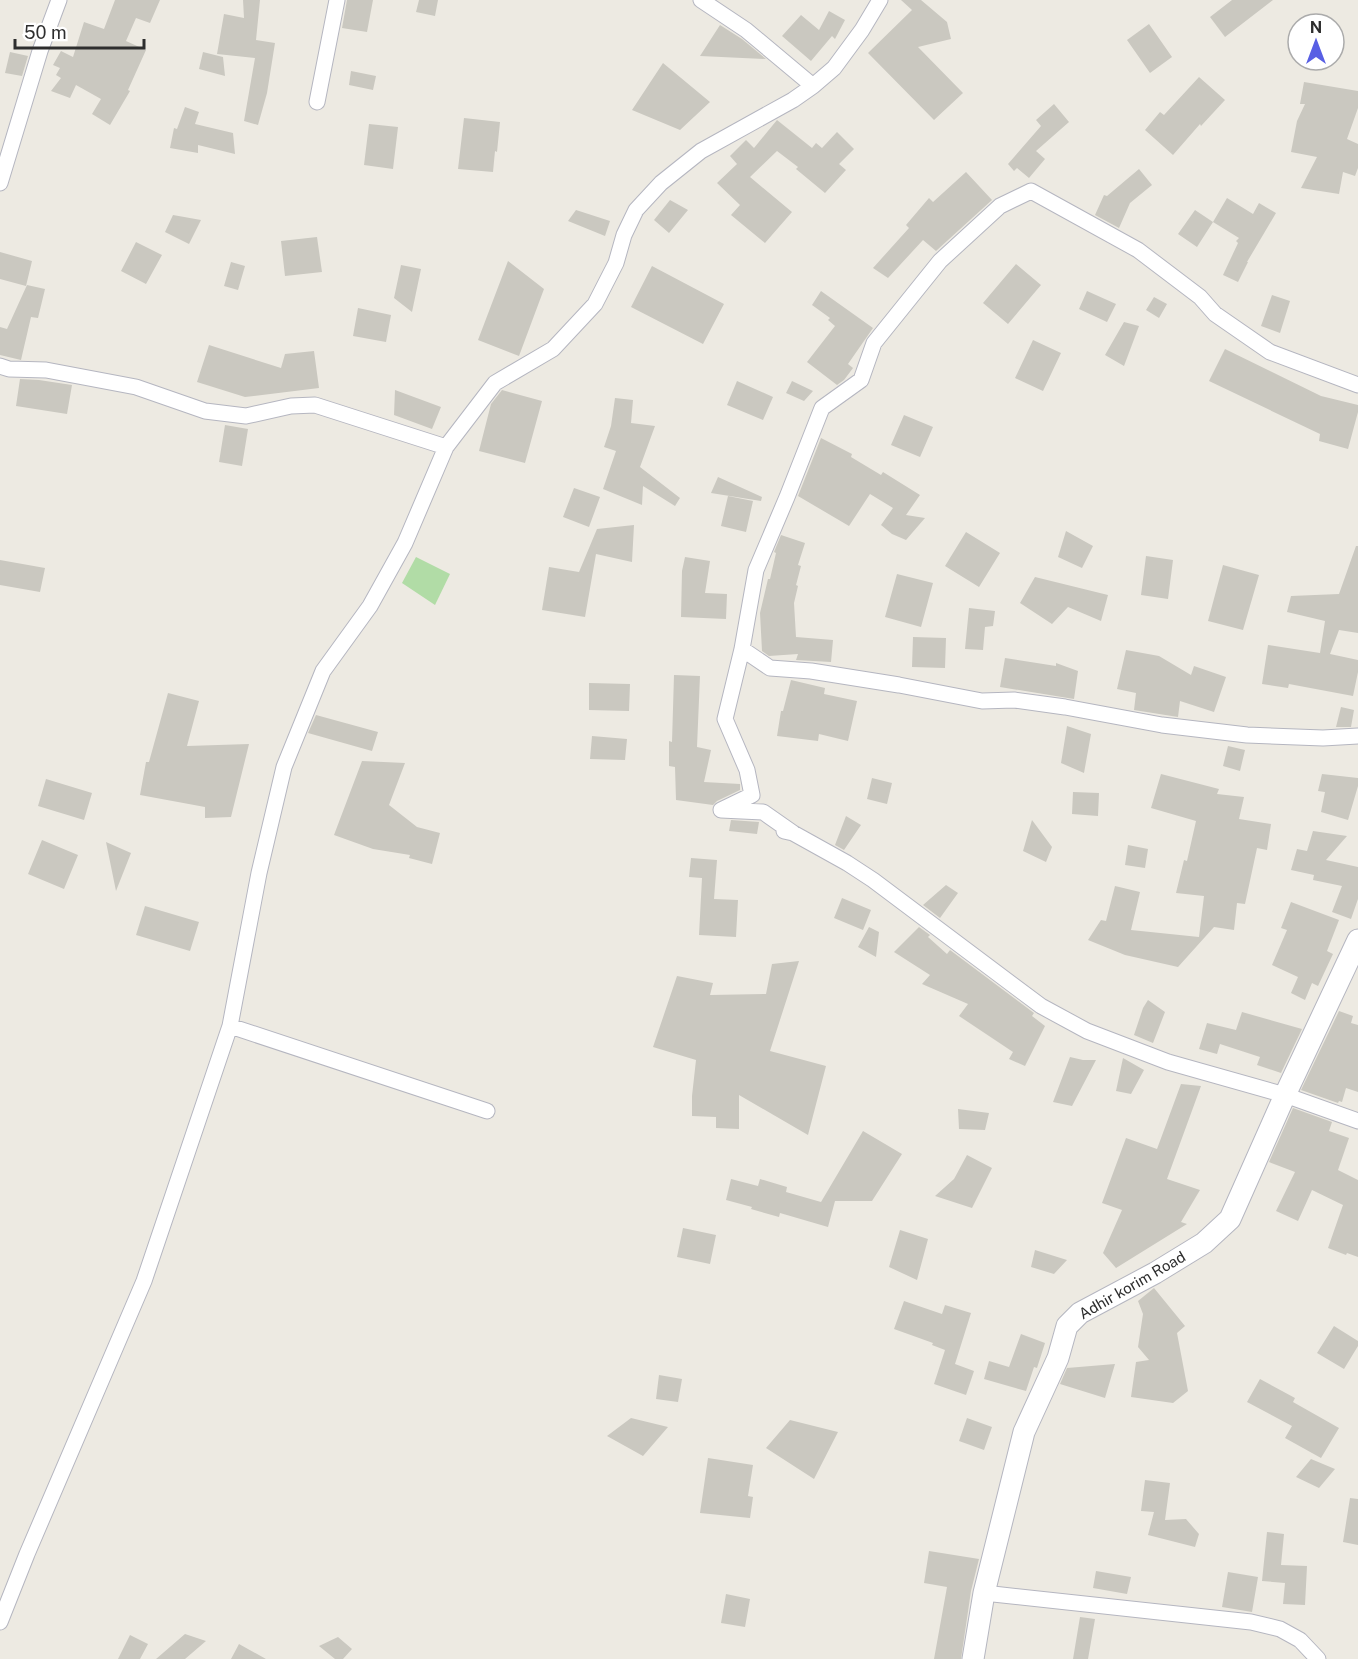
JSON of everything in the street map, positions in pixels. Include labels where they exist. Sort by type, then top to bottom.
[{"type":"main road","name":"Adhir korim Road","points":[[974,1659],[984,1593],[1024,1432],[1058,1358],[1067,1326],[1080,1313],[1155,1273],[1204,1243],[1230,1219],[1358,940]]},
{"type":"street","points":[[0,183],[40,51],[59,0]]},
{"type":"street","points":[[317,102],[337,0]]},
{"type":"street","points":[[701,0],[746,30],[813,86]]},
{"type":"street","points":[[0,1622],[144,1281],[230,1026],[259,873],[284,767],[323,671],[370,606],[405,543],[446,447],[495,383],[553,349],[595,304],[616,263],[624,235],[636,210],[661,183],[701,152],[793,100],[834,68],[862,30],[880,0]]},
{"type":"street","points":[[1358,385],[1270,352],[1215,314],[1200,297],[1138,250],[1031,191],[1000,206],[940,261],[874,344],[861,380],[822,408],[756,570],[742,649],[725,719],[747,770],[752,795],[721,810],[763,812],[786,831],[847,863],[873,880],[1041,1006],[1087,1031],[1168,1062],[1285,1095],[1358,1121]]},
{"type":"street","points":[[0,366],[9,369],[46,370],[136,387],[205,411],[246,416],[291,406],[315,405],[446,447]]},
{"type":"street","points":[[742,649],[770,668],[888,683],[982,701],[1014,700],[1162,725],[1246,735],[1323,738],[1358,736]]},
{"type":"street","points":[[230,1026],[487,1111]]},
{"type":"street","points":[[984,1593],[1251,1622],[1280,1629],[1300,1640],[1318,1659]]},
{"type":"green space","points":[[416,557],[450,574],[435,605],[402,583]]},
{"type":"building","points":[[115,0],[160,0],[150,23],[136,18],[126,41],[146,50],[128,90],[130,91],[110,125],[92,114],[101,99],[76,85],[70,98],[51,91],[61,78],[56,75],[60,68],[53,65],[61,51],[73,57],[84,22],[104,29]]},
{"type":"building","points":[[243,0],[260,0],[256,40],[275,43],[267,93],[258,125],[244,121],[255,58],[217,54],[224,14],[244,18]]},
{"type":"building","points":[[347,0],[373,0],[367,32],[342,28]]},
{"type":"building","points":[[419,0],[438,0],[435,16],[416,12]]},
{"type":"building","points":[[901,0],[921,0],[947,22],[951,39],[918,47],[963,93],[934,120],[868,53],[912,10]]},
{"type":"building","points":[[1232,0],[1273,0],[1225,37],[1210,17]]},
{"type":"building","points":[[829,11],[845,20],[835,39],[832,36],[811,61],[782,36],[801,15],[819,30]]},
{"type":"building","points":[[1149,24],[1172,57],[1150,73],[1127,40]]},
{"type":"building","points":[[720,25],[742,39],[766,59],[700,56]]},
{"type":"building","points":[[10,52],[28,56],[22,76],[5,73]]},
{"type":"building","points":[[203,52],[223,57],[225,76],[199,69]]},
{"type":"building","points":[[663,63],[710,102],[680,130],[632,110]]},
{"type":"building","points":[[351,71],[376,76],[373,90],[349,85]]},
{"type":"building","points":[[1199,77],[1225,100],[1173,155],[1145,130],[1160,112],[1164,115]]},
{"type":"building","points":[[1304,82],[1358,91],[1358,108],[1347,139],[1358,144],[1358,168],[1355,176],[1343,172],[1339,194],[1301,188],[1317,157],[1291,152],[1297,121],[1305,104],[1300,104]]},
{"type":"building","points":[[1054,104],[1069,122],[1036,151],[1045,159],[1029,178],[1017,168],[1014,171],[1008,164],[1041,126],[1036,120]]},
{"type":"building","points":[[185,107],[199,112],[195,124],[233,133],[235,154],[198,145],[198,153],[170,148],[174,128],[177,129]]},
{"type":"building","points":[[464,118],[500,122],[493,172],[458,169]]},
{"type":"building","points":[[777,120],[812,148],[816,143],[822,148],[837,132],[854,149],[839,164],[846,170],[825,193],[777,151],[750,177],[792,212],[765,243],[731,215],[740,205],[717,183],[737,164],[730,156],[746,140],[754,148]]},
{"type":"building","points":[[369,124],[398,127],[393,169],[364,165]]},
{"type":"building","points":[[1139,169],[1152,185],[1130,203],[1119,228],[1095,215],[1104,195],[1107,196]]},
{"type":"building","points":[[966,172],[992,200],[936,251],[923,240],[888,278],[873,268],[909,228],[906,225],[929,198],[933,202]]},
{"type":"building","points":[[1227,198],[1253,214],[1259,203],[1276,213],[1238,282],[1223,275],[1239,238],[1213,222]]},
{"type":"building","points":[[670,200],[688,210],[669,233],[654,220]]},
{"type":"building","points":[[576,210],[610,221],[605,236],[568,221]]},
{"type":"building","points":[[1195,210],[1213,222],[1197,247],[1178,234]]},
{"type":"building","points":[[173,215],[201,220],[189,244],[165,232]]},
{"type":"building","points":[[317,237],[322,272],[285,276],[281,241]]},
{"type":"building","points":[[136,242],[162,255],[146,284],[121,271]]},
{"type":"building","points":[[0,252],[32,261],[26,286],[0,279]]},
{"type":"building","points":[[508,261],[544,289],[519,356],[478,340]]},
{"type":"building","points":[[231,262],[245,266],[238,290],[224,286]]},
{"type":"building","points":[[1016,264],[1041,285],[1008,324],[983,303]]},
{"type":"building","points":[[401,265],[421,269],[412,312],[394,298]]},
{"type":"building","points":[[652,266],[724,304],[703,344],[631,307]]},
{"type":"building","points":[[27,285],[45,289],[38,318],[31,317],[21,360],[0,355],[0,327],[7,329]]},
{"type":"building","points":[[821,291],[873,328],[848,364],[853,368],[837,385],[807,362],[835,326],[828,320],[830,318],[812,305]]},
{"type":"building","points":[[1087,291],[1116,304],[1107,322],[1079,309]]},
{"type":"building","points":[[1272,295],[1290,301],[1280,333],[1261,326]]},
{"type":"building","points":[[1154,297],[1167,304],[1159,318],[1146,310]]},
{"type":"building","points":[[358,308],[391,315],[386,342],[353,336]]},
{"type":"building","points":[[1124,322],[1139,326],[1124,366],[1105,355]]},
{"type":"building","points":[[1033,340],[1061,353],[1043,391],[1015,378]]},
{"type":"building","points":[[209,345],[281,368],[285,354],[314,351],[319,388],[245,397],[197,382]]},
{"type":"building","points":[[1225,349],[1321,396],[1358,405],[1348,449],[1319,441],[1320,434],[1209,381]]},
{"type":"building","points":[[20,379],[72,385],[67,414],[16,406]]},
{"type":"building","points":[[737,381],[773,397],[763,420],[727,405]]},
{"type":"building","points":[[792,381],[813,391],[804,401],[786,393]]},
{"type":"building","points":[[395,390],[441,407],[432,429],[394,415]]},
{"type":"building","points":[[502,390],[542,401],[525,463],[479,451],[491,404]]},
{"type":"building","points":[[615,398],[633,400],[631,423],[655,426],[640,467],[680,498],[675,506],[643,486],[642,505],[603,489],[616,451],[604,447],[611,426]]},
{"type":"building","points":[[904,415],[933,427],[920,457],[891,445]]},
{"type":"building","points":[[225,425],[248,429],[242,466],[219,462]]},
{"type":"building","points":[[821,438],[852,454],[851,457],[881,475],[883,472],[920,495],[906,515],[925,518],[906,540],[892,534],[881,525],[893,508],[870,494],[849,526],[798,496]]},
{"type":"building","points":[[718,477],[762,497],[761,501],[711,493]]},
{"type":"building","points":[[574,488],[600,497],[589,527],[563,517]]},
{"type":"building","points":[[728,496],[753,501],[746,532],[721,526]]},
{"type":"building","points":[[634,525],[632,562],[596,554],[585,617],[542,610],[549,567],[579,572],[597,529]]},
{"type":"building","points":[[1066,531],[1093,546],[1082,568],[1058,557]]},
{"type":"building","points":[[966,532],[1000,553],[979,587],[945,566]]},
{"type":"building","points":[[781,535],[805,543],[798,565],[801,566],[794,603],[796,637],[833,640],[831,662],[796,660],[798,654],[769,656],[762,651],[760,613],[776,553],[774,552]]},
{"type":"building","points":[[1356,546],[1358,546],[1358,633],[1339,630],[1330,654],[1358,660],[1353,696],[1289,684],[1288,688],[1262,684],[1268,645],[1320,653],[1325,621],[1287,612],[1291,596],[1339,594]]},
{"type":"building","points":[[1146,556],[1173,560],[1168,599],[1141,595]]},
{"type":"building","points":[[685,557],[710,561],[705,593],[727,594],[726,619],[681,617],[682,571]]},
{"type":"building","points":[[0,560],[45,568],[40,592],[0,585]]},
{"type":"building","points":[[1223,565],[1259,575],[1243,630],[1208,621]]},
{"type":"building","points":[[897,574],[933,583],[921,627],[885,617]]},
{"type":"building","points":[[1035,577],[1108,595],[1101,621],[1068,607],[1052,624],[1020,603]]},
{"type":"building","points":[[969,608],[995,611],[993,626],[985,627],[983,650],[965,649]]},
{"type":"building","points":[[913,637],[946,638],[945,668],[912,667]]},
{"type":"building","points":[[1126,650],[1159,656],[1191,675],[1194,666],[1226,677],[1214,712],[1180,701],[1178,717],[1134,710],[1136,693],[1117,689]]},
{"type":"building","points":[[1005,658],[1056,666],[1056,663],[1078,671],[1074,699],[1000,687]]},
{"type":"building","points":[[674,675],[700,676],[697,747],[711,750],[704,782],[740,784],[740,790],[713,805],[676,800],[675,767],[669,766]]},
{"type":"building","points":[[791,680],[825,688],[824,694],[857,701],[848,741],[819,734],[818,741],[777,736],[781,711],[783,711]]},
{"type":"building","points":[[589,683],[630,684],[629,711],[589,710]]},
{"type":"building","points":[[168,693],[199,701],[187,746],[249,744],[231,817],[205,818],[205,807],[140,795],[146,762],[149,762]]},
{"type":"building","points":[[1341,707],[1354,710],[1351,727],[1336,727]]},
{"type":"building","points":[[316,715],[378,732],[372,751],[308,733]]},
{"type":"building","points":[[1067,726],[1091,734],[1084,773],[1061,763]]},
{"type":"building","points":[[592,736],[627,739],[625,760],[590,759]]},
{"type":"building","points":[[1228,746],[1245,750],[1240,771],[1223,766]]},
{"type":"building","points":[[362,761],[405,763],[389,805],[417,827],[440,833],[432,864],[409,858],[410,855],[373,849],[334,835]]},
{"type":"building","points":[[1161,774],[1219,789],[1217,794],[1244,797],[1239,819],[1271,824],[1267,850],[1257,848],[1245,904],[1237,903],[1234,930],[1214,927],[1178,967],[1125,955],[1088,940],[1101,920],[1106,921],[1115,886],[1140,892],[1131,930],[1199,937],[1204,896],[1176,893],[1184,860],[1187,861],[1196,821],[1151,808]]},
{"type":"building","points":[[1322,774],[1358,778],[1358,786],[1348,820],[1321,812],[1325,792],[1318,791]]},
{"type":"building","points":[[872,778],[892,783],[887,804],[867,799]]},
{"type":"building","points":[[46,779],[92,793],[84,820],[38,806]]},
{"type":"building","points":[[1073,792],[1099,793],[1098,816],[1072,814]]},
{"type":"building","points":[[846,816],[861,825],[844,850],[835,845]]},
{"type":"building","points":[[731,820],[759,822],[757,834],[729,831]]},
{"type":"building","points":[[1032,820],[1052,847],[1046,862],[1023,851]]},
{"type":"building","points":[[1313,831],[1347,836],[1326,860],[1358,867],[1358,899],[1351,919],[1332,912],[1342,886],[1313,880],[1314,875],[1291,870],[1297,849],[1307,851]]},
{"type":"building","points":[[42,840],[78,855],[64,889],[28,874]]},
{"type":"building","points":[[106,842],[131,853],[116,891]]},
{"type":"building","points":[[1128,845],[1148,849],[1145,868],[1125,865]]},
{"type":"building","points":[[691,858],[717,860],[714,899],[738,900],[736,937],[699,935],[702,878],[689,877]]},
{"type":"building","points":[[946,885],[958,893],[940,918],[923,905]]},
{"type":"building","points":[[842,898],[871,910],[863,930],[834,918]]},
{"type":"building","points":[[1291,902],[1339,920],[1327,951],[1333,954],[1318,986],[1312,983],[1305,1000],[1291,993],[1298,977],[1272,965],[1287,930],[1281,928]]},
{"type":"building","points":[[145,906],[199,922],[190,951],[136,935]]},
{"type":"building","points":[[869,927],[879,932],[876,957],[858,947]]},
{"type":"building","points":[[919,927],[930,935],[928,937],[947,954],[950,950],[1034,1013],[1032,1016],[1045,1026],[1025,1066],[1009,1059],[1013,1052],[959,1016],[968,1004],[922,984],[930,975],[894,952]]},
{"type":"building","points":[[799,961],[770,1051],[826,1066],[808,1135],[739,1095],[739,1129],[716,1128],[716,1117],[692,1116],[696,1060],[653,1047],[677,976],[713,983],[710,995],[766,994],[772,964]]},
{"type":"building","points":[[1148,1000],[1165,1012],[1153,1043],[1134,1035]]},
{"type":"building","points":[[1339,1011],[1353,1016],[1351,1023],[1358,1025],[1358,1092],[1346,1088],[1342,1102],[1338,1103],[1301,1090]]},
{"type":"building","points":[[1242,1012],[1302,1029],[1281,1073],[1257,1065],[1260,1057],[1220,1044],[1217,1054],[1199,1049],[1207,1023],[1236,1030]]},
{"type":"building","points":[[1070,1057],[1096,1060],[1072,1106],[1053,1102]]},
{"type":"building","points":[[1123,1058],[1144,1070],[1131,1094],[1116,1091]]},
{"type":"building","points":[[1181,1084],[1201,1086],[1167,1179],[1200,1190],[1181,1222],[1187,1224],[1116,1268],[1103,1253],[1122,1210],[1102,1203],[1126,1138],[1157,1149]]},
{"type":"building","points":[[1293,1108],[1332,1122],[1329,1131],[1349,1138],[1338,1170],[1358,1180],[1358,1257],[1328,1248],[1343,1205],[1312,1190],[1298,1221],[1276,1211],[1295,1172],[1269,1162]]},
{"type":"building","points":[[958,1109],[989,1113],[985,1130],[959,1129]]},
{"type":"building","points":[[863,1131],[902,1154],[872,1201],[835,1201],[828,1227],[780,1213],[779,1217],[726,1200],[731,1179],[758,1186],[760,1179],[787,1187],[786,1192],[821,1202]]},
{"type":"building","points":[[967,1155],[992,1168],[972,1208],[935,1196],[954,1179]]},
{"type":"building","points":[[683,1228],[716,1235],[710,1264],[677,1257]]},
{"type":"building","points":[[900,1230],[928,1239],[917,1280],[889,1267]]},
{"type":"building","points":[[1035,1250],[1067,1260],[1054,1274],[1031,1267]]},
{"type":"building","points":[[1154,1288],[1185,1326],[1177,1333],[1188,1391],[1173,1403],[1131,1397],[1136,1362],[1149,1360],[1138,1347],[1143,1314],[1138,1301]]},
{"type":"building","points":[[904,1301],[942,1314],[945,1305],[971,1313],[955,1364],[974,1371],[966,1395],[934,1384],[945,1350],[932,1345],[933,1343],[894,1329]]},
{"type":"building","points":[[1334,1326],[1358,1341],[1358,1346],[1344,1369],[1317,1353]]},
{"type":"building","points":[[1021,1334],[1045,1343],[1026,1391],[984,1379],[989,1361],[1009,1367]]},
{"type":"building","points":[[1115,1364],[1105,1398],[1060,1384],[1067,1368]]},
{"type":"building","points":[[659,1375],[682,1379],[678,1402],[656,1399]]},
{"type":"building","points":[[1260,1379],[1295,1398],[1293,1402],[1339,1428],[1321,1458],[1285,1438],[1292,1426],[1247,1402]]},
{"type":"building","points":[[631,1418],[668,1427],[643,1456],[607,1436]]},
{"type":"building","points":[[967,1418],[992,1427],[984,1450],[959,1441]]},
{"type":"building","points":[[790,1420],[838,1432],[814,1479],[766,1448]]},
{"type":"building","points":[[708,1458],[753,1465],[748,1496],[753,1497],[750,1518],[700,1513]]},
{"type":"building","points":[[1311,1459],[1335,1469],[1319,1488],[1296,1477]]},
{"type":"building","points":[[1145,1480],[1170,1483],[1165,1520],[1186,1519],[1199,1534],[1195,1547],[1148,1535],[1154,1512],[1141,1511]]},
{"type":"building","points":[[1350,1498],[1358,1499],[1358,1545],[1343,1542]]},
{"type":"building","points":[[1267,1532],[1284,1534],[1281,1565],[1307,1566],[1305,1605],[1283,1604],[1285,1583],[1262,1581]]},
{"type":"building","points":[[929,1551],[979,1559],[971,1591],[961,1659],[934,1659],[947,1587],[924,1583]]},
{"type":"building","points":[[1096,1571],[1131,1577],[1127,1594],[1093,1588]]},
{"type":"building","points":[[1228,1572],[1258,1577],[1252,1612],[1222,1607]]},
{"type":"building","points":[[726,1594],[750,1599],[745,1627],[721,1623]]},
{"type":"building","points":[[1080,1617],[1095,1619],[1088,1659],[1073,1659]]},
{"type":"building","points":[[185,1634],[206,1641],[185,1659],[156,1659]]},
{"type":"building","points":[[130,1635],[148,1644],[140,1659],[118,1659]]},
{"type":"building","points":[[338,1637],[352,1649],[343,1659],[335,1659],[319,1646]]},
{"type":"building","points":[[239,1644],[266,1659],[231,1659]]}]
